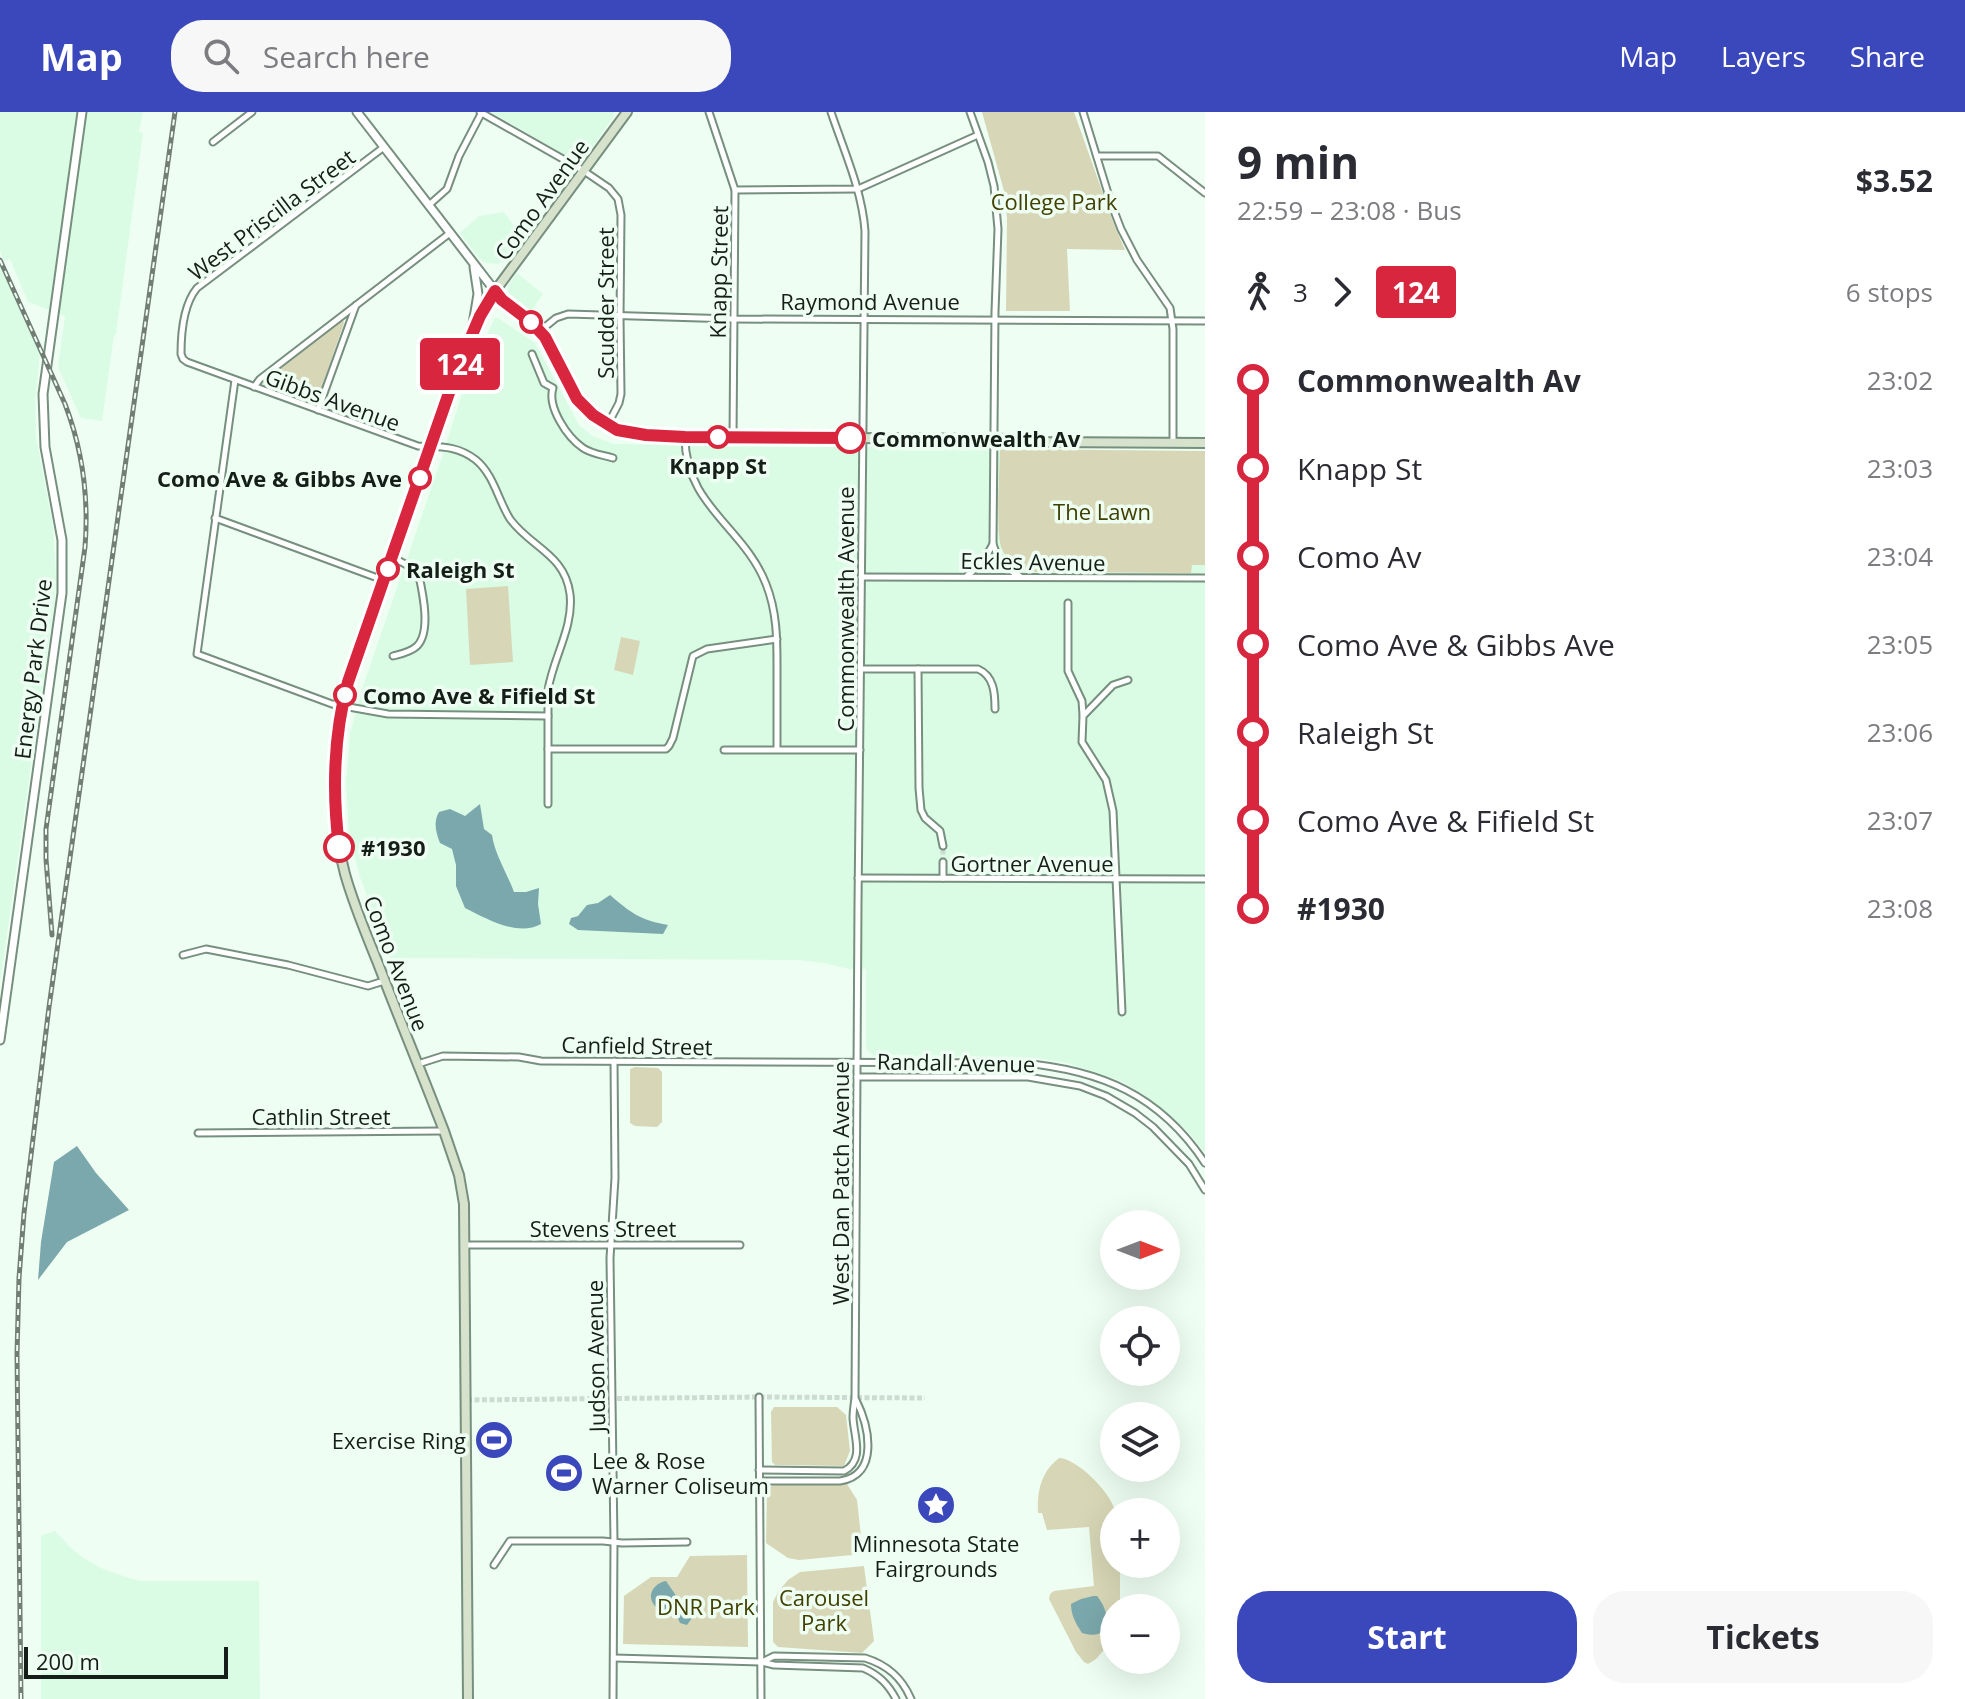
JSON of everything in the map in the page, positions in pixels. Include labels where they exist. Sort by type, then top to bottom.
[{"type":"main road","name":"Como Avenue","points":[[468,1699],[462,1191],[444,1131],[350,890],[339,847],[334,779],[336,742],[352,670],[471,334],[495,291],[627,112]]},
{"type":"main road","points":[[495,291],[540,331],[577,399],[607,425],[632,433],[685,437],[1205,443]]},
{"type":"street","name":"Energy Park Drive","points":[[0,1040],[61,605],[62,540],[45,447],[43,394],[82,112]]},
{"type":"street","points":[[213,142],[252,112]]},
{"type":"street","points":[[357,112],[495,291]]},
{"type":"street","points":[[429,205],[447,189],[481,112]]},
{"type":"street","name":"Scudder Street","points":[[481,112],[584,171],[613,193],[620,205],[621,394],[607,425]]},
{"type":"street","name":"Knapp Street","points":[[709,112],[735,190],[733,437]]},
{"type":"street","name":"Commonwealth Avenue","points":[[831,112],[858,189],[865,231],[858,967]]},
{"type":"street","points":[[970,112],[988,162],[996,198],[998,229],[993,544],[1006,568],[1021,577]]},
{"type":"street","points":[[1083,112],[1121,229],[1137,260],[1170,308],[1173,320],[1173,442]]},
{"type":"street","points":[[735,190],[858,189],[978,135]]},
{"type":"street","name":"West Priscilla Street","points":[[183,359],[180,349],[187,305],[197,288],[384,147]]},
{"type":"street","points":[[1097,156],[1158,156],[1205,193]]},
{"type":"street","points":[[254,387],[260,379],[450,233]]},
{"type":"street","points":[[471,334],[478,294],[472,261]]},
{"type":"street","points":[[318,410],[356,305]]},
{"type":"street","name":"Raymond Avenue","points":[[540,331],[564,315],[733,319],[1205,321]]},
{"type":"street","points":[[532,354],[544,383],[553,388]]},
{"type":"street","name":"Gibbs Avenue","points":[[183,359],[418,446],[445,446],[470,456],[480,464],[513,522],[552,556],[566,578],[570,596],[567,622],[548,690],[548,804]]},
{"type":"street","points":[[565,377],[551,394],[560,419],[574,440],[590,452],[613,458]]},
{"type":"street","points":[[235,380],[197,654],[342,706],[388,714],[548,716]]},
{"type":"street","points":[[685,437],[690,469],[700,494],[744,546],[762,575],[773,609],[777,639],[777,749]]},
{"type":"street","points":[[215,518],[384,580]]},
{"type":"street","points":[[967,576],[983,562],[993,544]]},
{"type":"street","points":[[392,557],[418,571],[426,625],[418,645],[393,656]]},
{"type":"street","name":"Eckles Avenue","points":[[861,577],[1205,578]]},
{"type":"street","points":[[1068,603],[1068,671],[1082,701],[1082,742],[1106,780],[1112,800],[1122,1012]]},
{"type":"street","points":[[548,749],[663,749],[669,746],[673,738],[695,654],[707,649],[777,639]]},
{"type":"street","points":[[861,669],[978,669],[983,671],[995,692],[995,709]]},
{"type":"street","points":[[918,669],[921,810],[925,818],[940,831],[943,846]]},
{"type":"street","points":[[1083,716],[1113,685],[1128,680]]},
{"type":"street","points":[[724,750],[860,750]]},
{"type":"street","points":[[943,862],[943,878]]},
{"type":"street","name":"Gortner Avenue","points":[[858,878],[1205,879]]},
{"type":"street","points":[[183,955],[206,949],[288,965],[368,986],[384,981]]},
{"type":"street","name":"West Dan Patch Avenue","points":[[759,1470],[839,1472],[855,1463],[857,1453],[853,1415],[858,967]]},
{"type":"street","name":"Canfield Street","points":[[418,1064],[443,1056],[519,1057],[541,1061],[857,1063]]},
{"type":"street","name":"Judson Avenue","points":[[613,1699],[614,1542],[610,1388],[611,1244],[615,1178],[614,1061]]},
{"type":"street","name":"Randall Avenue","points":[[857,1063],[1022,1063],[1086,1073],[1117,1084],[1164,1116],[1184,1135],[1205,1163]]},
{"type":"street","name":"Randall Avenue","points":[[857,1077],[1028,1077],[1080,1086],[1135,1113],[1153,1127],[1189,1164],[1205,1190]]},
{"type":"street","points":[[1094,1092],[1100,1078]]},
{"type":"street","name":"Cathlin Street","points":[[198,1133],[444,1131]]},
{"type":"street","name":"Stevens Street","points":[[465,1245],[740,1245]]},
{"type":"street","points":[[759,1397],[761,1699]]},
{"type":"street","name":"West Dan Patch Avenue","points":[[759,1481],[840,1481],[852,1478],[867,1460],[863,1414],[855,1398]]},
{"type":"street","points":[[494,1565],[510,1541],[687,1542]]},
{"type":"street","points":[[761,1662],[774,1656],[865,1658],[891,1670],[911,1699]]},
{"type":"street","points":[[614,1658],[863,1668],[881,1678],[896,1699]]},
{"type":"shaded area","points":[[0,112],[143,112],[139,132],[143,133],[102,421],[81,418],[58,367],[65,316],[28,302],[10,259],[4,261],[0,251]]},
{"type":"shaded area","points":[[491,112],[614,112],[614,116],[585,158],[577,162]]},
{"type":"shaded area","points":[[504,212],[525,241],[508,260],[497,264],[486,263],[460,233],[479,216]]},
{"type":"shaded area","points":[[0,261],[40,353],[35,404],[36,438],[53,526],[56,578],[0,983]]},
{"type":"shaded area","points":[[517,273],[543,294],[531,311],[508,292],[508,286]]},
{"type":"shaded area","points":[[495,318],[535,343],[579,425],[592,436],[614,444],[1205,451],[1205,1153],[1169,1114],[1143,1094],[1121,1081],[1067,1063],[1038,1058],[874,1056],[866,1046],[866,969],[799,960],[390,958],[360,877],[349,836],[346,783],[350,734],[363,686],[469,372]]},
{"type":"shaded area","points":[[55,1531],[85,1559],[132,1579],[259,1581],[260,1699],[41,1699],[41,1536]]},
{"type":"green space","name":"College Park","points":[[982,112],[1074,112],[1125,250],[1067,249],[1070,311],[1006,311],[1007,218],[1004,191]]},
{"type":"green space","points":[[340,320],[344,323],[317,401],[312,403],[263,384],[265,379]]},
{"type":"green space","name":"The Lawn","points":[[1000,449],[1205,451],[1205,565],[1192,565],[1191,573],[1037,572],[1016,566],[1008,559],[1000,541]]},
{"type":"green space","points":[[508,586],[513,662],[470,665],[466,589]]},
{"type":"green space","points":[[621,637],[640,641],[633,675],[614,670]]},
{"type":"green space","points":[[658,1068],[662,1072],[662,1122],[657,1127],[630,1123],[630,1069]]},
{"type":"green space","points":[[774,1407],[837,1407],[846,1415],[850,1451],[844,1466],[775,1465],[772,1462],[771,1412]]},
{"type":"green space","points":[[1059,1458],[1066,1459],[1091,1477],[1109,1498],[1100,1498],[1100,1578],[1120,1578],[1120,1594],[1100,1594],[1100,1654],[1088,1664],[1076,1652],[1049,1599],[1054,1591],[1094,1586],[1089,1527],[1047,1530],[1042,1513],[1038,1513],[1038,1497],[1048,1469]]},
{"type":"green space","points":[[774,1484],[847,1484],[857,1500],[863,1554],[799,1560],[788,1558],[766,1543],[767,1492]]},
{"type":"green space","name":"DNR Park","points":[[747,1555],[748,1647],[623,1644],[624,1596],[651,1577],[677,1577],[690,1556]]},
{"type":"green space","name":"Carousel Park","points":[[864,1566],[874,1641],[862,1653],[778,1647],[773,1642],[773,1602],[788,1580],[800,1572]]},
{"type":"water","points":[[480,804],[484,829],[492,835],[514,892],[539,888],[541,924],[523,929],[513,928],[465,908],[456,886],[452,849],[440,843],[436,820],[439,812],[450,809],[465,816]]},
{"type":"water","points":[[610,895],[636,915],[668,925],[663,934],[578,930],[569,924],[571,918],[578,916],[587,905],[598,903]]},
{"type":"water","points":[[77,1146],[129,1210],[67,1242],[38,1280],[54,1162]]},
{"type":"water","points":[[666,1581],[677,1597],[673,1601],[666,1597],[663,1600],[667,1605],[688,1611],[692,1618],[687,1625],[680,1623],[676,1614],[660,1610],[651,1599],[652,1591]]},
{"type":"water","points":[[1097,1596],[1100,1600],[1099,1634],[1082,1633],[1074,1619],[1071,1604]]},
{"type":"tunnel","points":[[943,846],[943,862]]},
{"type":"tunnel","points":[[467,1400],[925,1398]]},
{"type":"railway","points":[[21,1699],[17,1354],[24,1213],[49,1007],[175,112]]},
{"type":"railway","points":[[0,260],[65,404],[76,439],[85,492],[85,547],[46,829],[52,935]]},
{"type":"bus line","name":"124","points":[[339,847],[334,801],[335,759],[337,731],[348,682],[457,370],[480,316],[495,291],[545,337],[577,399],[593,415],[617,430],[685,437],[850,438]]},
{"type":"place","name":"Knapp St","points":[[718,437]]},
{"type":"place","name":"Commonwealth Av","points":[[850,438]]},
{"type":"place","name":"Como Ave & Gibbs Ave","points":[[420,478]]},
{"type":"place","name":"Raleigh St","points":[[388,569]]},
{"type":"place","name":"Como Ave & Fifield St","points":[[345,695]]},
{"type":"place","name":"#1930","points":[[339,847]]},
{"type":"place","name":"Exercise Ring","points":[[494,1440]]},
{"type":"place","name":"Lee & Rose Warner Coliseum","points":[[564,1473]]},
{"type":"place","name":"Minnesota State Fairgrounds","points":[[936,1505]]}]
